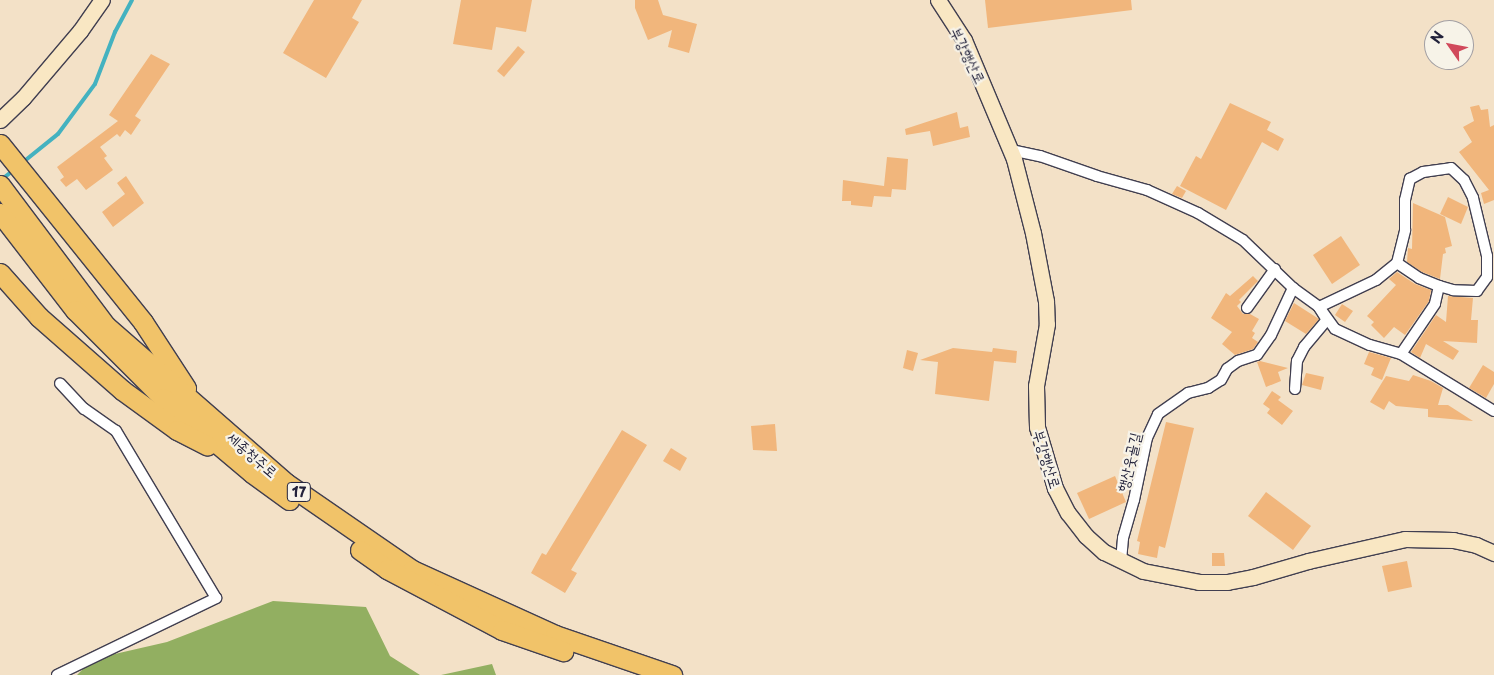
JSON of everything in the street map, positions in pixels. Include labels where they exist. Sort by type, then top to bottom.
[{"type":"highway","points":[[1,146],[43,195],[143,322],[199,407]]},
{"type":"highway","name":"세종청주로","points":[[2,202],[106,326],[286,483],[412,570],[555,636],[672,675]]},
{"type":"highway","name":"세종청주로","points":[[2,202],[75,310],[163,398],[252,474],[387,569],[502,630],[632,675]]},
{"type":"highway","points":[[0,273],[39,318],[122,390],[177,430],[233,457]]},
{"type":"street","points":[[0,120],[24,98],[80,31],[102,0]]},
{"type":"street","name":"부강행산로","points":[[938,0],[964,40],[1011,150],[1034,233],[1046,301],[1047,324],[1036,386],[1035,406],[1045,459],[1055,488],[1068,513],[1086,536],[1104,552],[1143,571],[1199,582],[1227,582],[1254,578],[1308,561],[1405,539],[1453,540],[1476,545],[1494,553]]},
{"type":"street","points":[[1011,150],[1040,156],[1156,194],[1198,213],[1243,240],[1293,288],[1319,307],[1335,329],[1370,345],[1401,354],[1494,411]]},
{"type":"street","points":[[1319,307],[1376,280],[1397,263],[1405,230],[1405,200],[1410,179],[1423,172],[1452,168],[1464,180],[1473,198],[1487,256],[1487,277],[1477,290],[1453,290],[1419,278],[1397,263]]},
{"type":"street","points":[[1247,308],[1275,269]]},
{"type":"street","points":[[1401,354],[1435,304],[1439,286]]},
{"type":"street","name":"행산웃골길","points":[[1121,561],[1123,538],[1134,500],[1147,438],[1158,414],[1188,393],[1208,388],[1221,380],[1227,369],[1238,361],[1257,355],[1270,334],[1293,288]]},
{"type":"street","points":[[1295,390],[1297,361],[1315,332],[1327,320]]},
{"type":"street","points":[[57,675],[216,598],[116,431],[84,410],[60,383]]},
{"type":"green space","points":[[273,601],[366,607],[390,656],[420,675],[77,675],[93,659],[167,642]]},
{"type":"green space","points":[[492,664],[496,675],[441,675]]},
{"type":"building","points":[[314,0],[362,0],[352,18],[359,22],[326,78],[283,53]]},
{"type":"building","points":[[461,0],[532,0],[526,32],[496,27],[492,50],[453,44]]},
{"type":"building","points":[[635,0],[658,0],[663,15],[697,24],[689,53],[668,47],[672,30],[648,40],[635,8]]},
{"type":"building","points":[[985,0],[1131,0],[1132,10],[988,28]]},
{"type":"building","points":[[518,46],[525,52],[504,77],[497,71]]},
{"type":"building","points":[[151,54],[170,64],[135,116],[141,120],[131,135],[125,130],[120,137],[117,134],[100,147],[107,156],[104,158],[113,170],[86,190],[77,179],[66,187],[60,180],[64,177],[57,167],[118,121],[109,115]]},
{"type":"building","points":[[1230,103],[1271,122],[1267,130],[1284,139],[1278,151],[1262,142],[1226,210],[1180,186],[1196,156],[1201,159]]},
{"type":"building","points":[[1479,105],[1481,110],[1488,109],[1490,127],[1494,125],[1494,200],[1484,204],[1481,193],[1489,190],[1459,152],[1472,142],[1463,127],[1474,121],[1470,107]]},
{"type":"building","points":[[957,112],[960,128],[968,126],[970,137],[933,146],[930,131],[906,135],[905,129]]},
{"type":"building","points":[[887,157],[908,159],[906,190],[892,189],[891,197],[874,196],[872,207],[851,205],[851,201],[842,201],[843,180],[884,186]]},
{"type":"building","points":[[126,176],[144,203],[113,227],[102,212],[125,194],[117,183]]},
{"type":"building","points":[[1177,186],[1186,191],[1182,198],[1172,194]]},
{"type":"building","points":[[1448,197],[1468,207],[1461,224],[1440,214]]},
{"type":"building","points":[[1413,203],[1445,217],[1452,246],[1445,248],[1446,253],[1443,254],[1440,279],[1422,272],[1407,262],[1408,248],[1412,249]]},
{"type":"building","points":[[1341,236],[1360,265],[1332,284],[1313,255]]},
{"type":"building","points":[[1397,272],[1415,284],[1431,290],[1429,301],[1405,335],[1394,327],[1384,338],[1371,325],[1374,322],[1367,316],[1396,285],[1389,279]]},
{"type":"building","points":[[1253,276],[1258,281],[1239,300],[1241,302],[1237,306],[1243,314],[1250,314],[1259,319],[1252,331],[1255,333],[1252,338],[1258,342],[1253,349],[1235,355],[1222,344],[1232,332],[1211,318],[1226,293],[1230,296]]},
{"type":"building","points":[[1448,296],[1473,298],[1471,320],[1478,320],[1477,343],[1443,341],[1459,351],[1453,360],[1426,344],[1420,358],[1411,352],[1436,315],[1446,322]]},
{"type":"building","points":[[1294,303],[1319,319],[1306,334],[1285,321]]},
{"type":"building","points":[[1342,304],[1353,311],[1345,322],[1335,315]]},
{"type":"building","points":[[953,348],[992,352],[993,348],[1017,351],[1016,363],[994,361],[989,401],[935,394],[938,362],[920,360]]},
{"type":"building","points":[[907,350],[918,353],[913,371],[903,368]]},
{"type":"building","points":[[1369,352],[1391,358],[1382,380],[1371,375],[1374,368],[1364,364]]},
{"type":"building","points":[[1260,361],[1288,368],[1278,372],[1281,381],[1266,387],[1257,362]]},
{"type":"building","points":[[1483,365],[1494,372],[1494,384],[1486,398],[1469,388]]},
{"type":"building","points":[[1306,373],[1324,377],[1321,390],[1302,385]]},
{"type":"building","points":[[1413,375],[1431,381],[1443,388],[1438,405],[1448,405],[1473,421],[1428,417],[1428,409],[1396,406],[1389,401],[1384,410],[1370,402],[1386,376],[1409,381]]},
{"type":"building","points":[[1272,391],[1281,397],[1278,400],[1293,411],[1282,425],[1267,413],[1270,409],[1263,404]]},
{"type":"building","points":[[1166,422],[1194,428],[1165,548],[1159,546],[1157,558],[1138,554],[1140,542],[1137,541]]},
{"type":"building","points":[[775,424],[777,451],[753,450],[751,426]]},
{"type":"building","points":[[622,430],[647,445],[571,570],[577,573],[565,593],[531,573],[542,553],[546,555]]},
{"type":"building","points":[[671,448],[687,458],[680,471],[663,461]]},
{"type":"building","points":[[1115,476],[1126,502],[1089,519],[1077,493]]},
{"type":"building","points":[[1266,492],[1311,526],[1293,550],[1248,516]]},
{"type":"building","points":[[1212,553],[1224,553],[1225,566],[1212,566]]},
{"type":"building","points":[[1407,561],[1412,587],[1388,592],[1382,566]]},
{"type":"waterway","points":[[22,163],[58,134],[95,84],[115,32],[132,0]]},
{"type":"waterway","points":[[1,180],[15,169]]}]
